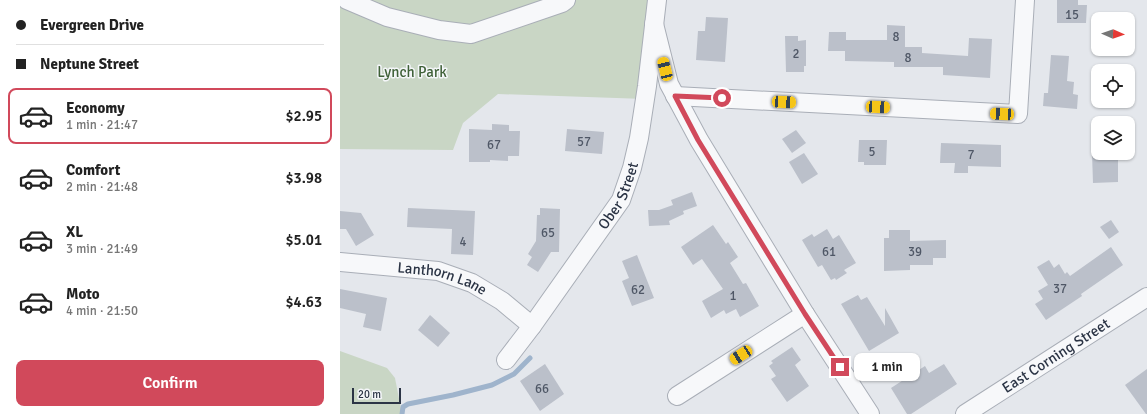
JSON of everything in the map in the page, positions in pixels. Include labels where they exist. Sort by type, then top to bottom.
[{"type":"street","points":[[347,0],[387,17],[439,30],[471,34],[526,16],[566,0]]},
{"type":"street","name":"Ober Street","points":[[506,360],[532,326],[621,200],[632,168],[639,138],[647,86],[657,0]]},
{"type":"street","points":[[675,96],[1018,114],[1025,0]]},
{"type":"street","points":[[654,24],[669,84],[698,140],[805,314],[870,414]]},
{"type":"street","name":"Lanthorn Lane","points":[[340,262],[438,271],[472,283],[502,300],[532,326]]},
{"type":"street","name":"East Corning Street","points":[[965,414],[1147,297]]},
{"type":"street","points":[[677,396],[805,314]]},
{"type":"green space","name":"Lynch Park","points":[[340,0],[656,0],[645,99],[498,94],[463,123],[453,150],[340,149]]},
{"type":"green space","points":[[340,351],[387,368],[395,378],[401,414],[340,414]]},
{"type":"building","points":[[1057,0],[1078,0],[1078,5],[1087,5],[1086,23],[1057,23]]},
{"type":"building","points":[[706,17],[728,18],[725,62],[696,60],[698,31],[705,31]]},
{"type":"building","points":[[887,25],[905,26],[905,47],[922,47],[922,53],[968,56],[969,38],[992,39],[990,78],[943,75],[943,67],[894,67],[894,62],[845,61],[845,51],[828,51],[829,32],[846,32],[846,40],[887,40]]},
{"type":"building","points":[[785,36],[798,36],[798,41],[806,40],[806,66],[804,66],[804,72],[786,72]]},
{"type":"building","points":[[1051,55],[1069,56],[1067,81],[1074,82],[1073,94],[1078,95],[1077,109],[1043,106],[1044,93],[1048,93]]},
{"type":"building","points":[[492,124],[509,125],[509,131],[520,131],[519,156],[508,156],[508,161],[490,160],[490,162],[469,162],[469,129],[492,130]]},
{"type":"building","points":[[567,129],[604,132],[602,154],[565,151]]},
{"type":"building","points":[[796,130],[806,143],[792,153],[782,139]]},
{"type":"building","points":[[859,140],[887,140],[886,165],[864,165],[864,162],[858,162]]},
{"type":"building","points":[[941,143],[1001,145],[1001,167],[968,166],[968,173],[954,173],[955,163],[940,163]]},
{"type":"building","points":[[804,153],[818,174],[802,184],[789,162]]},
{"type":"building","points":[[1092,160],[1118,160],[1118,182],[1093,183]]},
{"type":"building","points":[[692,192],[697,206],[683,211],[684,214],[669,221],[670,225],[649,226],[648,210],[659,210],[673,205],[671,200]]},
{"type":"building","points":[[408,208],[475,211],[473,255],[451,254],[452,229],[407,227]]},
{"type":"building","points":[[540,208],[560,209],[559,252],[551,252],[538,272],[527,265],[532,257],[528,254],[536,241],[537,215],[540,215]]},
{"type":"building","points":[[340,211],[361,213],[374,235],[356,246],[346,229],[340,229]]},
{"type":"building","points":[[1111,220],[1119,232],[1109,239],[1100,227]]},
{"type":"building","points":[[713,225],[726,244],[728,242],[738,257],[730,263],[743,284],[746,283],[759,306],[740,317],[736,309],[726,314],[724,310],[711,318],[702,301],[723,289],[702,259],[693,265],[681,247]]},
{"type":"building","points":[[827,229],[833,239],[839,235],[856,263],[844,270],[847,273],[836,280],[835,278],[831,280],[822,265],[818,267],[802,240],[812,234],[814,237]]},
{"type":"building","points":[[889,230],[910,230],[910,241],[946,240],[946,258],[933,258],[933,265],[910,265],[910,270],[884,271],[884,238],[889,238]]},
{"type":"building","points":[[1111,247],[1123,265],[1081,294],[1082,296],[1046,320],[1035,304],[1043,299],[1038,291],[1048,285],[1037,267],[1049,260],[1054,268],[1059,264],[1065,274],[1067,272],[1070,276]]},
{"type":"building","points":[[637,255],[654,298],[632,306],[622,281],[629,278],[622,261]]},
{"type":"building","points":[[340,289],[387,298],[381,331],[363,327],[366,314],[340,308]]},
{"type":"building","points":[[858,295],[861,300],[867,297],[885,326],[885,308],[899,333],[869,351],[841,304]]},
{"type":"building","points":[[430,315],[450,333],[438,347],[418,330]]},
{"type":"building","points":[[792,347],[801,360],[795,365],[809,386],[787,402],[771,379],[776,376],[769,366],[773,363],[771,361]]},
{"type":"building","points":[[545,364],[564,394],[540,411],[520,381]]},
{"type":"building","points":[[944,364],[957,384],[911,414],[907,414],[891,388],[925,366],[929,373]]},
{"type":"building","points":[[1147,369],[1147,414],[1146,414],[1125,385]]},
{"type":"waterway","points":[[402,414],[403,407],[408,404],[492,385],[514,374],[530,358]]},
{"type":"route","points":[[722,98],[675,96],[698,140],[805,314],[840,367]]}]
